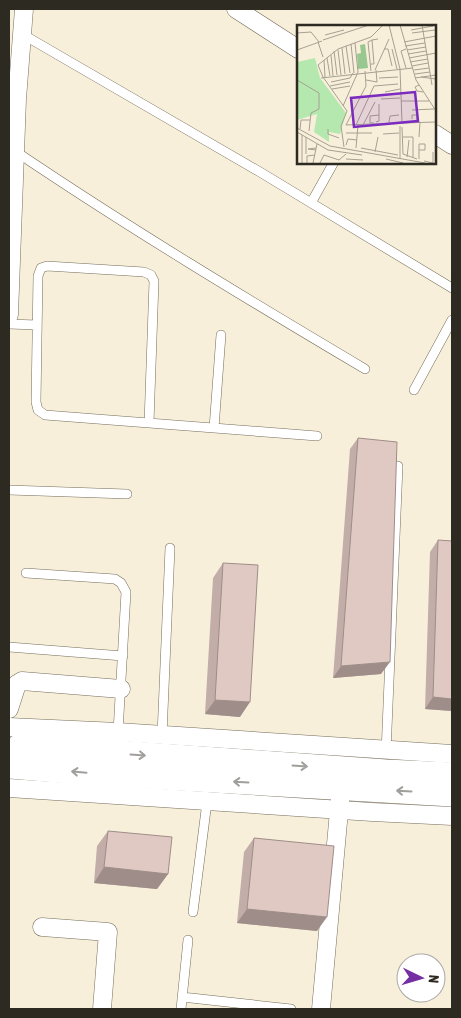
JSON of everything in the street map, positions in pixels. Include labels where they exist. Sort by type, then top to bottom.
[{"type":"street","points":[[9,315],[15,151],[14,72],[24,9]]},
{"type":"street","points":[[236,9],[297,48]]},
{"type":"street","points":[[436,135],[452,145]]},
{"type":"street","points":[[9,708],[17,684],[22,681],[121,689]]},
{"type":"street","points":[[11,753],[118,732],[162,735],[386,761],[452,775]]},
{"type":"street","points":[[11,753],[386,761],[452,754]]},
{"type":"street","points":[[11,753],[92,773],[340,799],[452,816]]},
{"type":"street","points":[[11,753],[207,802],[452,794]]},
{"type":"street","points":[[321,1009],[340,799]]},
{"type":"street","points":[[42,927],[108,932],[102,1009]]},
{"type":"lane","points":[[21,34],[311,203],[452,288]]},
{"type":"lane","points":[[15,151],[196,268],[364,369]]},
{"type":"lane","points":[[311,203],[333,164]]},
{"type":"lane","points":[[149,423],[154,281],[151,275],[144,272],[47,266],[41,268],[38,276],[36,402],[38,410],[45,415],[317,436]]},
{"type":"lane","points":[[414,390],[452,320]]},
{"type":"lane","points":[[9,324],[37,325]]},
{"type":"lane","points":[[214,428],[221,335]]},
{"type":"lane","points":[[386,761],[398,466]]},
{"type":"lane","points":[[9,490],[127,494]]},
{"type":"lane","points":[[162,735],[170,548]]},
{"type":"lane","points":[[26,573],[115,580],[122,583],[126,592],[118,732]]},
{"type":"lane","points":[[9,647],[123,656]]},
{"type":"lane","points":[[193,912],[207,802]]},
{"type":"lane","points":[[181,1009],[188,940]]},
{"type":"lane","points":[[182,997],[291,1009]]},
{"type":"building","points":[[358,438],[397,442],[390,662],[341,666]]},
{"type":"building","points":[[438,540],[452,541],[452,699],[433,697]]},
{"type":"building","points":[[223,563],[258,565],[250,702],[215,700]]},
{"type":"building","points":[[108,831],[172,837],[168,874],[104,867]]},
{"type":"building","points":[[254,838],[334,846],[327,917],[247,909]]}]
